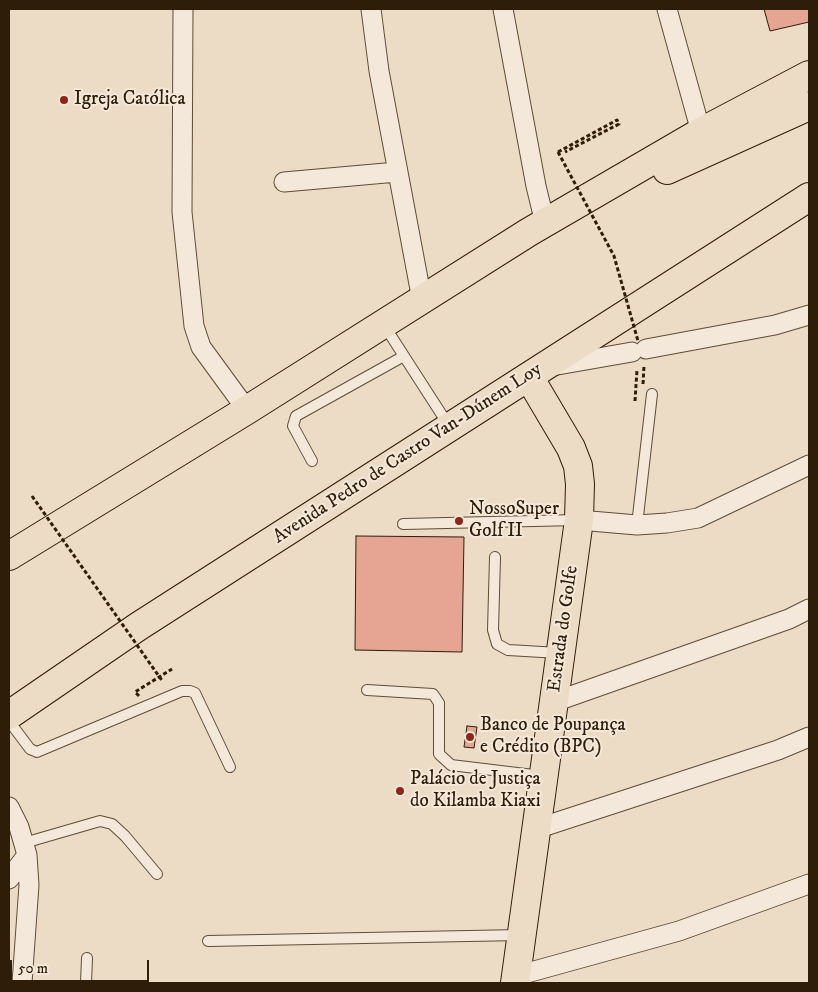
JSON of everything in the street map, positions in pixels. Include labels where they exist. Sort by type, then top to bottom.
[{"type":"highway","points":[[9,556],[247,410],[537,228],[701,132],[809,75]]},
{"type":"highway","points":[[537,228],[809,106]]},
{"type":"highway","name":"Avenida Pedro de Castro Van-Dúnem Loy","points":[[9,715],[124,636],[809,197]]},
{"type":"highway","name":"Estrada do Golfe","points":[[516,980],[579,520],[578,466],[535,372]]},
{"type":"street","points":[[182,9],[182,212],[194,326],[201,347],[247,410]]},
{"type":"street","points":[[371,9],[379,71],[422,300]]},
{"type":"street","points":[[503,9],[536,186],[537,228]]},
{"type":"street","points":[[667,9],[701,132]]},
{"type":"street","points":[[284,182],[397,172]]},
{"type":"street","points":[[535,372],[775,325],[809,315]]},
{"type":"street","points":[[579,520],[636,525],[698,518],[809,466]]},
{"type":"street","points":[[554,702],[789,619],[809,609]]},
{"type":"street","points":[[536,829],[778,750],[809,737]]},
{"type":"street","points":[[9,807],[25,849],[29,885],[22,983]]},
{"type":"street","points":[[9,879],[25,849]]},
{"type":"street","points":[[516,980],[679,931],[809,884]]},
{"type":"lane","points":[[384,324],[449,427]]},
{"type":"lane","points":[[312,461],[293,426],[296,416],[404,356]]},
{"type":"lane","points":[[636,525],[647,393]]},
{"type":"lane","points":[[403,524],[579,520]]},
{"type":"lane","points":[[496,557],[493,630],[497,644],[508,650],[560,654]]},
{"type":"lane","points":[[9,721],[30,749],[37,752],[182,690],[190,690],[195,693],[230,767]]},
{"type":"lane","points":[[368,690],[433,694],[439,703],[439,754],[451,765],[543,776]]},
{"type":"lane","points":[[25,849],[100,821],[112,824],[125,836],[157,874]]},
{"type":"lane","points":[[208,941],[522,935]]},
{"type":"lane","points":[[86,983],[87,958]]},
{"type":"path","points":[[565,152],[619,124],[617,120],[558,152],[614,256],[639,352],[647,393]]},
{"type":"path","points":[[635,410],[639,352]]},
{"type":"path","points":[[32,496],[163,682],[155,687]]},
{"type":"path","points":[[148,693],[140,698],[136,692],[172,669]]},
{"type":"building","points":[[764,9],[809,9],[809,22],[770,31]]},
{"type":"building","points":[[356,536],[464,537],[462,652],[355,650]]},
{"type":"building","name":"Banco de Poupança e Crédito (BPC)","points":[[467,726],[477,727],[474,748],[464,747]]},
{"type":"place","name":"Igreja Católica","points":[[64,100]]},
{"type":"place","name":"NossoSuper Golf II","points":[[459,521]]},
{"type":"place","name":"Banco de Poupança e Crédito (BPC)","points":[[470,737]]},
{"type":"place","name":"Palácio de Justiça do Kilamba Kiaxi","points":[[400,791]]}]
